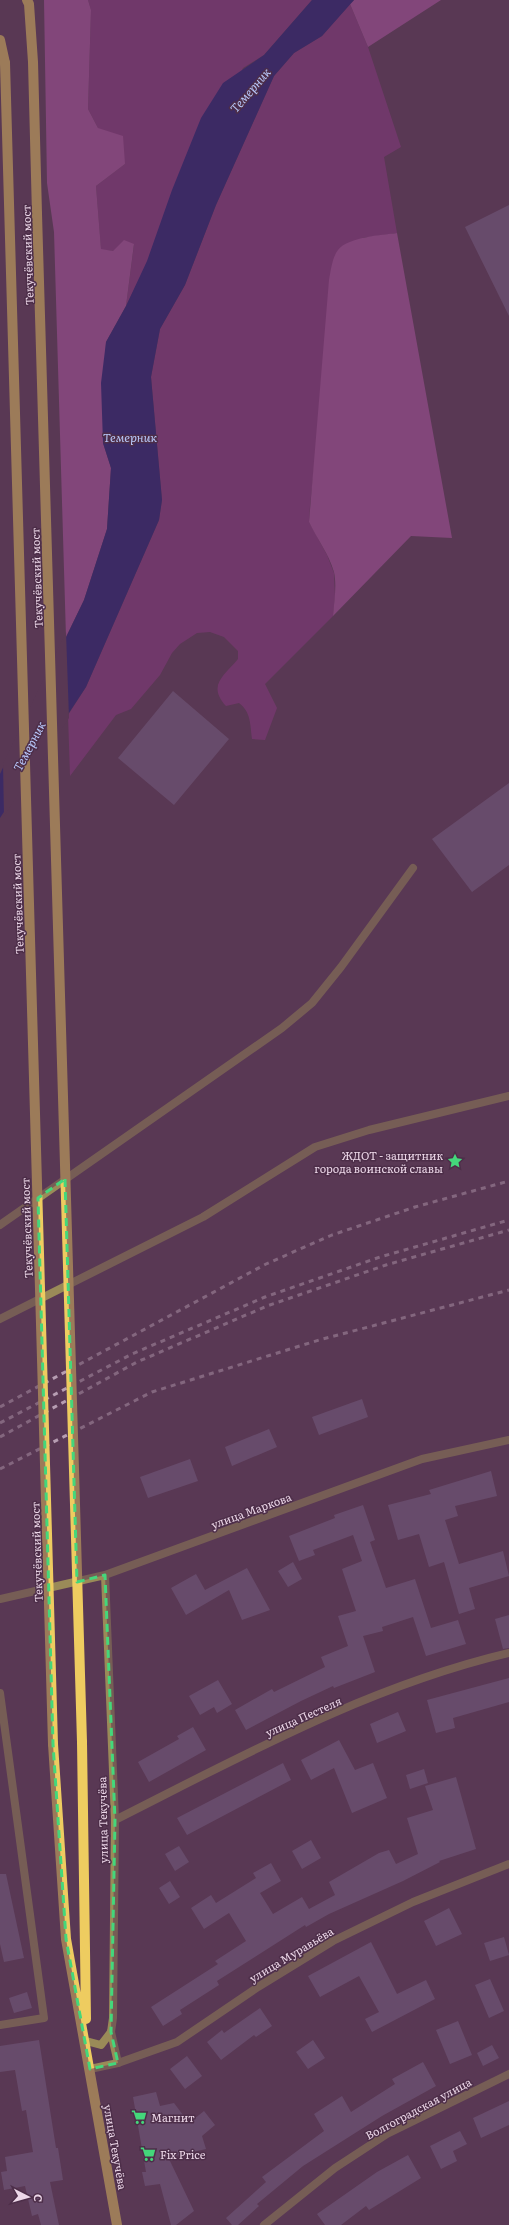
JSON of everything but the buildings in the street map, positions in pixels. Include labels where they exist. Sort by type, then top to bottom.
[{"type":"main road","name":"Текучёвский мост","points":[[27,0],[29,4],[33,62],[82,1742],[86,2045]]},
{"type":"main road","name":"Текучёвский мост","points":[[0,40],[5,63],[53,1744],[66,1939],[86,2045]]},
{"type":"main road","name":"улица Текучёва","points":[[86,2045],[118,2225]]},
{"type":"street","points":[[0,1225],[282,1028],[306,1008],[341,967],[413,868]]},
{"type":"street","points":[[0,1319],[202,1217],[315,1147],[369,1130],[509,1096]]},
{"type":"street","name":"улица Маркова","points":[[0,1599],[105,1575],[422,1459],[509,1440]]},
{"type":"street","name":"улица Текучёва","points":[[105,1575],[115,1820],[113,2018],[111,2032],[118,2063]]},
{"type":"street","name":"улица Пестеля","points":[[115,1820],[319,1719],[418,1680],[509,1653]]},
{"type":"street","points":[[0,1693],[44,2018],[0,2025]]},
{"type":"street","name":"улица Муравьёва","points":[[90,2069],[118,2063],[177,2042],[258,1987],[333,1941],[413,1902],[509,1864]]},
{"type":"street","points":[[86,2045],[101,2045],[111,2032]]},
{"type":"street","name":"Волгоградская улица","points":[[264,2225],[336,2168],[387,2134],[509,2074]]},
{"type":"highlighted area","points":[[65,1179],[77,1582],[105,1575],[115,1820],[111,2032],[118,2063],[90,2069],[66,1939],[53,1744],[38,1198]]},
{"type":"shaded area","points":[[44,0],[88,0],[91,10],[88,109],[98,128],[123,136],[125,164],[96,186],[101,249],[113,251],[124,240],[134,244],[126,306],[106,342],[103,443],[111,468],[107,529],[84,600],[66,637],[54,232],[47,183]]},
{"type":"shaded area","points":[[88,0],[312,0],[264,55],[243,68],[126,306],[134,245],[113,251],[101,250],[96,186],[125,164],[98,128],[88,109],[91,10]]},
{"type":"shaded area","points":[[354,0],[441,0],[368,47],[350,4]]},
{"type":"shaded area","points":[[350,4],[368,47],[401,147],[384,157],[397,233],[362,238],[315,459],[309,522],[327,555],[334,573],[335,596],[333,616],[265,684],[277,708],[265,740],[252,739],[248,714],[239,703],[226,706],[220,699],[218,686],[223,676],[238,659],[238,651],[224,637],[210,632],[197,633],[180,644],[172,653],[160,675],[131,709],[116,715],[70,776],[68,715],[86,687],[159,520],[162,500],[151,377],[160,329],[185,285],[216,205],[274,76],[294,53],[322,36]]},
{"type":"shaded area","points":[[397,233],[452,538],[411,536],[333,616],[335,588],[334,572],[326,553],[309,522],[329,280],[334,257],[338,250],[343,246],[357,239]]},
{"type":"water","name":"Темерник","points":[[312,0],[354,0],[322,36],[294,53],[274,76],[216,205],[185,285],[160,329],[151,377],[162,500],[159,520],[86,687],[0,818],[0,774],[84,600],[107,529],[111,468],[103,443],[101,383],[106,342],[126,306],[147,261],[172,190],[201,118],[223,83],[264,55]]},
{"type":"pier","points":[[66,632],[69,718],[4,816],[3,764]]},
{"type":"railway","points":[[0,1407],[266,1264],[332,1235],[415,1207],[509,1181]]},
{"type":"railway","points":[[0,1423],[132,1354],[265,1297],[380,1257],[509,1220]]},
{"type":"railway","points":[[0,1437],[137,1362],[267,1306],[386,1265],[509,1230]]},
{"type":"railway","points":[[0,1469],[152,1392],[319,1340],[509,1290]]},
{"type":"place","name":"ЖДОТ - защитник города воинской славы","points":[[455,1161]]},
{"type":"place","name":"Магнит","points":[[139,2117]]},
{"type":"place","name":"Fix Price","points":[[148,2154]]}]
